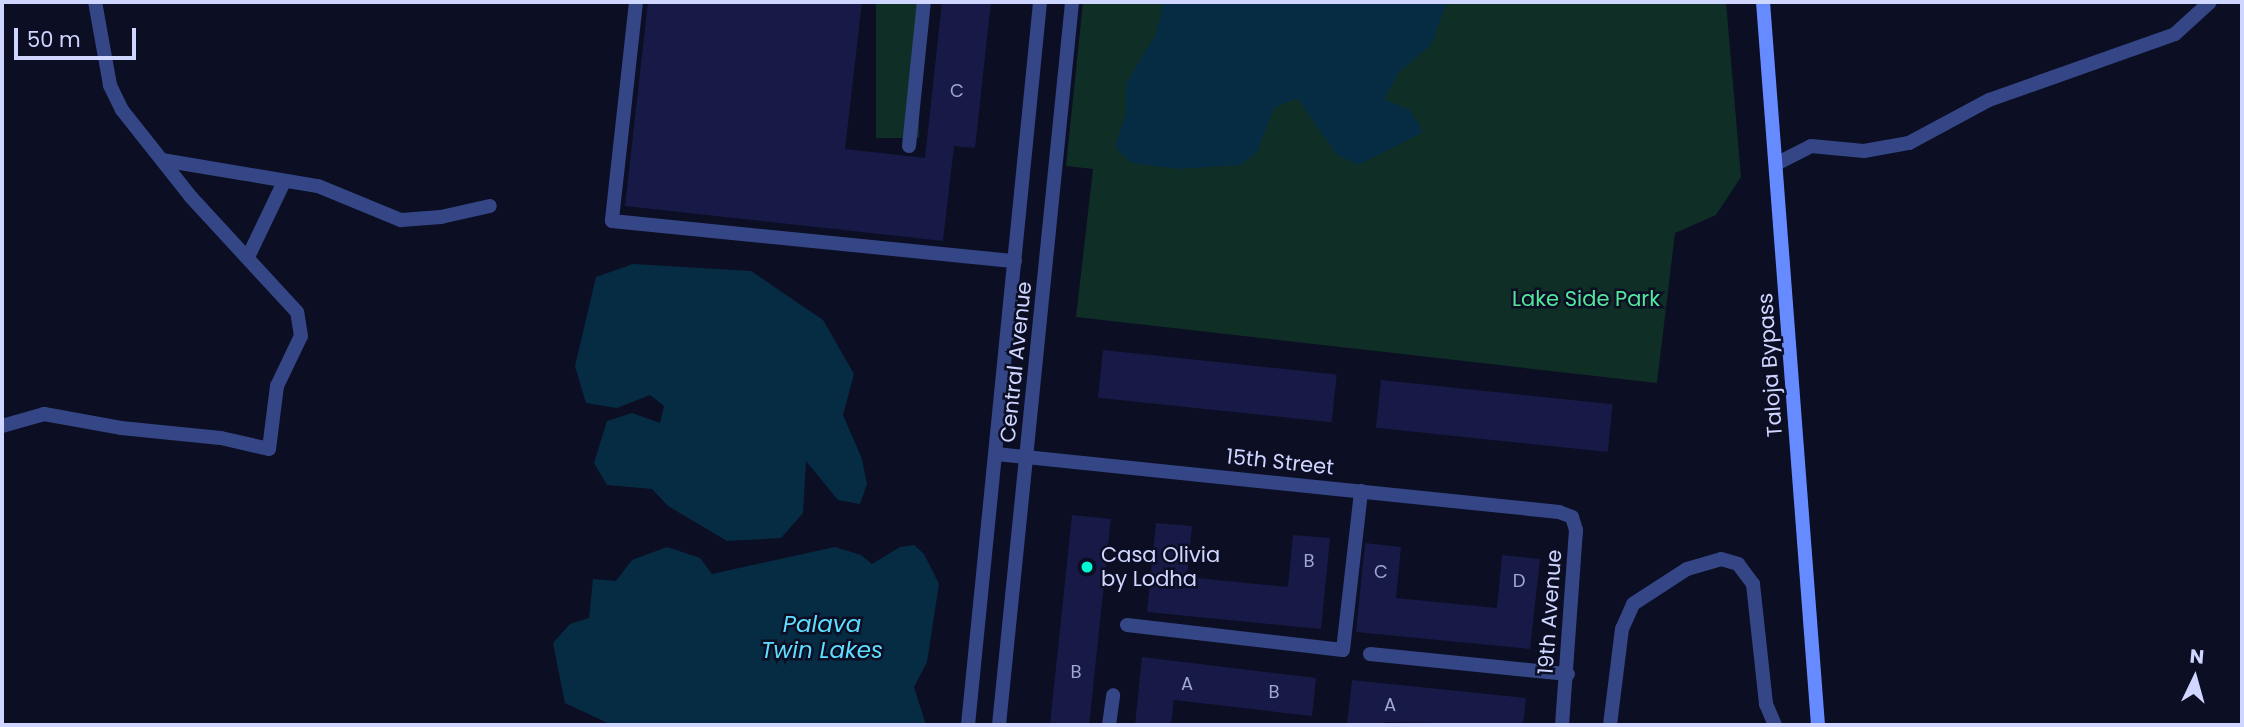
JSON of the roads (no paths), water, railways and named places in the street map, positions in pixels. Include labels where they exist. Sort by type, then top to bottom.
[{"type":"main road","name":"Taloja Bypass","points":[[1763,2],[1818,725]]},
{"type":"street","points":[[2,426],[55,415],[269,449],[277,386],[301,336],[302,324],[297,312],[162,160],[122,110],[110,85],[95,2]]},
{"type":"street","points":[[636,2],[611,221],[1015,261]]},
{"type":"street","points":[[909,146],[924,2]]},
{"type":"street","name":"Central Avenue","points":[[968,725],[1040,2]]},
{"type":"street","name":"Central Avenue","points":[[999,725],[1072,2]]},
{"type":"street","points":[[1776,164],[1811,146],[1864,151],[1909,143],[1989,100],[2175,34],[2210,2]]},
{"type":"street","points":[[162,160],[318,186],[401,220],[441,217],[490,206]]},
{"type":"street","points":[[248,257],[284,182]]},
{"type":"street","name":"15th Street","points":[[996,454],[1559,512]]},
{"type":"street","points":[[1127,625],[1343,650],[1361,491]]},
{"type":"street","name":"19th Avenue","points":[[1559,512],[1572,517],[1576,530],[1562,725]]},
{"type":"street","points":[[1610,725],[1622,629],[1633,604],[1687,569],[1721,559],[1738,564],[1753,584],[1766,704],[1775,725]]},
{"type":"street","points":[[1370,654],[1567,674]]},
{"type":"street","points":[[1109,725],[1113,695]]},
{"type":"water","points":[[1164,2],[1447,2],[1431,45],[1399,72],[1384,99],[1410,110],[1423,132],[1359,165],[1337,155],[1297,98],[1274,108],[1257,152],[1240,165],[1178,169],[1131,163],[1115,147],[1126,112],[1126,83],[1156,34]]},
{"type":"water","points":[[633,264],[751,271],[823,320],[854,374],[843,415],[862,459],[867,484],[860,504],[838,500],[806,461],[803,513],[781,538],[727,541],[668,506],[652,489],[607,485],[594,463],[607,421],[632,413],[660,423],[664,406],[650,395],[617,408],[586,403],[575,366],[596,277]]},
{"type":"water","name":"Palava Twin Lakes","points":[[914,545],[924,554],[939,584],[927,662],[914,687],[926,725],[612,725],[565,703],[553,643],[570,624],[589,618],[593,579],[616,581],[632,560],[667,547],[700,558],[712,574],[835,547],[861,555],[872,564],[900,547]]},
{"type":"place","name":"Casa Olivia by Lodha","points":[[1087,567]]},
{"type":"park label","name":"Lake Side Park","points":[[1586,299]]}]
